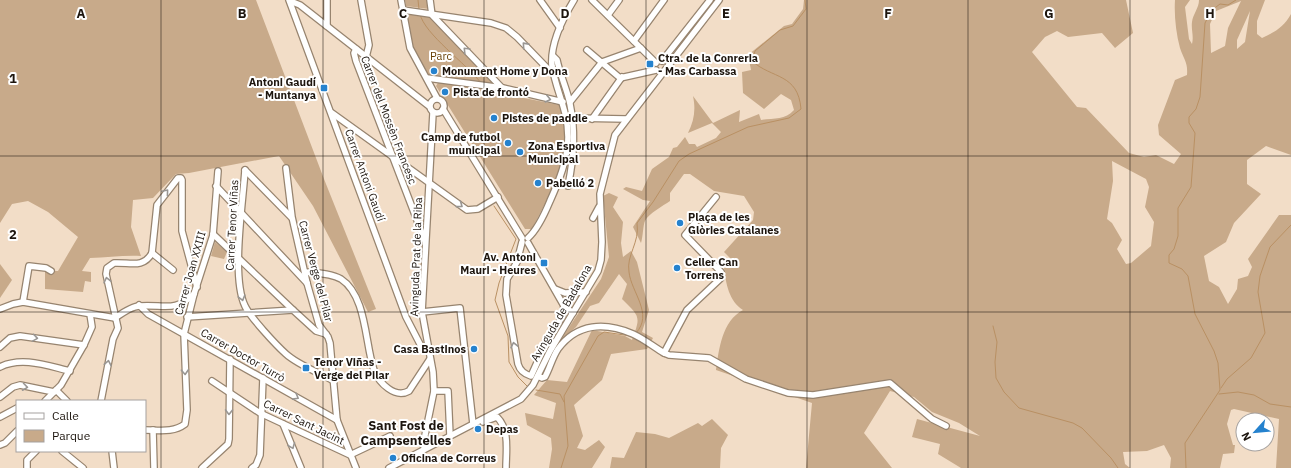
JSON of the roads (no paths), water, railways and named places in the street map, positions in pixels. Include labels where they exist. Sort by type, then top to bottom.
[{"type":"street","points":[[290,0],[300,5],[429,106],[433,113],[438,113],[443,109]]},
{"type":"street","name":"Carrer Antoni Gaudí","points":[[290,0],[406,317],[422,348],[428,350]]},
{"type":"street","points":[[327,0],[327,26]]},
{"type":"street","points":[[361,0],[369,45],[366,57]]},
{"type":"street","points":[[401,0],[410,48],[437,98],[443,102],[443,109],[555,289],[565,304],[574,311]]},
{"type":"street","points":[[430,0],[432,15],[503,88]]},
{"type":"street","points":[[540,0],[560,28]]},
{"type":"street","points":[[574,0],[560,28],[553,56],[554,71],[563,102],[567,127],[566,154],[559,181],[546,211],[525,240],[516,262],[506,279],[506,295],[518,364],[519,369],[525,375],[531,376],[541,354],[562,317],[565,304],[575,293]]},
{"type":"street","points":[[592,0],[641,48],[659,62],[668,65]]},
{"type":"street","points":[[608,15],[619,0]]},
{"type":"street","points":[[634,41],[664,0]]},
{"type":"street","points":[[656,70],[659,62],[710,0]]},
{"type":"street","name":"Avinguda de Badalona","points":[[389,468],[520,399],[528,392],[598,271],[602,260],[599,207],[601,190],[612,142],[618,129],[719,0]]},
{"type":"street","points":[[403,10],[491,23],[506,28],[517,37],[548,69],[554,71]]},
{"type":"street","points":[[570,102],[602,62],[641,48]]},
{"type":"street","name":"Carrer del Mossèn Francesc","points":[[356,49],[354,56],[426,244]]},
{"type":"street","points":[[587,50],[620,78],[656,70]]},
{"type":"street","points":[[553,56],[556,60],[570,102],[572,118],[574,159],[568,186]]},
{"type":"street","points":[[656,70],[661,75]]},
{"type":"street","points":[[592,119],[622,77]]},
{"type":"street","points":[[427,78],[503,88],[563,102]]},
{"type":"street","points":[[429,106],[432,100],[437,98]]},
{"type":"street","points":[[332,113],[467,210],[478,209],[498,197]]},
{"type":"street","name":"Avinguda Prat de la Riba","points":[[425,448],[423,445],[434,392],[433,372],[422,312],[433,113]]},
{"type":"street","points":[[572,118],[626,119]]},
{"type":"street","name":"Carrer Verge del Pilar","points":[[286,168],[292,217],[307,283],[319,325],[326,334],[330,343],[337,420],[356,468]]},
{"type":"street","name":"Carrer Joan XXIII","points":[[153,430],[171,430],[179,428],[185,424],[187,410],[184,334],[187,317],[213,234],[218,170]]},
{"type":"street","name":"Carrer Tenor Viñas","points":[[292,217],[245,170],[238,259],[240,290],[244,305],[250,314],[287,355],[334,381]]},
{"type":"street","points":[[101,400],[113,339],[118,328],[106,274],[107,268],[114,263],[139,265],[148,260],[152,253],[157,205],[178,178],[181,178],[182,232],[197,287]]},
{"type":"street","points":[[216,186],[307,283]]},
{"type":"street","points":[[664,353],[687,310],[722,276],[721,272],[685,235],[716,197]]},
{"type":"street","points":[[593,218],[599,207]]},
{"type":"street","points":[[213,234],[292,310],[316,331],[326,334]]},
{"type":"street","points":[[152,253],[173,270]]},
{"type":"street","points":[[23,302],[29,266],[46,268],[51,271]]},
{"type":"street","points":[[305,272],[326,274],[341,280],[353,293],[362,314],[375,370],[380,380],[391,391],[399,394],[409,392],[430,359]]},
{"type":"street","points":[[555,289],[565,293],[586,292]]},
{"type":"street","points":[[0,309],[12,304],[23,302],[115,318],[122,313],[140,306],[176,306],[186,302],[194,294]]},
{"type":"street","name":"Carrer Doctor Turrò","points":[[140,306],[148,314],[337,420]]},
{"type":"street","points":[[422,312],[460,308],[475,423],[478,425],[497,418],[502,422],[506,435],[506,468]]},
{"type":"street","points":[[187,317],[292,310]]},
{"type":"street","points":[[47,400],[70,371],[84,345],[92,327],[90,314]]},
{"type":"street","points":[[562,317],[564,328]]},
{"type":"street","points":[[538,376],[542,378],[545,377],[555,355],[571,336],[584,329],[596,326],[634,335],[669,355],[709,358],[746,379],[788,393],[813,395],[890,383],[932,419],[946,426]]},
{"type":"street","points":[[0,347],[10,338],[20,336],[84,345]]},
{"type":"street","points":[[202,468],[228,444],[230,359]]},
{"type":"street","points":[[0,367],[6,364],[21,362],[38,363],[70,371]]},
{"type":"street","points":[[252,468],[256,465],[260,455],[262,378]]},
{"type":"street","name":"Carrer Sant Jacint","points":[[212,381],[260,413],[350,455],[390,436]]},
{"type":"street","points":[[0,397],[13,387],[20,385],[55,391],[66,400]]},
{"type":"street","points":[[434,392],[448,391],[450,436]]},
{"type":"street","points":[[0,417],[16,409]]},
{"type":"street","points":[[283,424],[300,468]]},
{"type":"street","points":[[146,430],[153,430],[154,468]]},
{"type":"street","points":[[0,445],[5,443],[16,432]]},
{"type":"street","points":[[27,468],[27,460],[35,452]]},
{"type":"street","points":[[63,452],[84,468]]},
{"type":"street","points":[[112,452],[114,468]]},
{"type":"waterway","points":[[418,0],[419,9]]},
{"type":"waterway","points":[[636,333],[641,326],[643,318],[640,303],[629,272],[629,260],[637,237],[637,223],[653,202],[679,161],[689,154],[748,127],[789,118],[801,109],[799,97],[795,89],[789,83],[783,78],[760,67],[752,61],[755,51],[780,30],[793,26],[806,9],[805,0]]},
{"type":"waterway","points":[[1186,468],[1185,443],[1220,390],[1218,363],[1214,351],[1195,314],[1188,276],[1182,269],[1169,263],[1169,255],[1174,249],[1178,236],[1178,208],[1191,187],[1195,133],[1189,123],[1189,117],[1196,109],[1200,97],[1205,23],[1212,10],[1220,4],[1228,5],[1236,0]]},
{"type":"waterway","points":[[420,14],[429,31],[475,75],[481,83]]},
{"type":"waterway","points":[[494,206],[516,239],[499,283],[495,300],[508,336],[509,362],[518,377],[527,386]]},
{"type":"waterway","points":[[1221,388],[1227,379],[1251,358],[1265,333],[1258,292],[1260,276],[1270,247],[1291,225]]},
{"type":"waterway","points":[[993,326],[997,342],[995,362],[996,378],[1004,392],[1019,408],[1073,423],[1082,428],[1111,458],[1118,468]]},
{"type":"waterway","points":[[561,468],[568,446],[564,396],[598,336],[604,332],[631,336]]},
{"type":"waterway","points":[[536,390],[560,394],[564,402]]},
{"type":"waterway","points":[[1219,394],[1238,392],[1254,395],[1270,404],[1291,407]]},
{"type":"place","name":"Ctra. de la Conreria - Mas Carbassa","points":[[650,64]]},
{"type":"place","name":"Monument Home y Dona","points":[[434,71]]},
{"type":"place","name":"Antoni Gaudí - Muntanya","points":[[324,88]]},
{"type":"place","name":"Pista de frontó","points":[[445,92]]},
{"type":"place","name":"Pistes de paddle","points":[[494,118]]},
{"type":"place","name":"Camp de futbol municipal","points":[[508,143]]},
{"type":"place","name":"Zona Esportiva Municipal","points":[[520,152]]},
{"type":"place","name":"Pabelló 2","points":[[538,183]]},
{"type":"place","name":"Plaça de les Glòries Catalanes","points":[[680,223]]},
{"type":"place","name":"Av. Antoni Mauri - Heures","points":[[544,263]]},
{"type":"place","name":"Celler Can Torrens","points":[[677,268]]},
{"type":"place","name":"Casa Bastinos","points":[[474,349]]},
{"type":"place","name":"Tenor Viñas - Verge del Pilar","points":[[306,368]]},
{"type":"place","name":"Depas","points":[[478,429]]},
{"type":"place","name":"Oficina de Correus","points":[[393,458]]},
{"type":"district","name":"Sant Fost de Campsentelles","points":[[406,432]]},
{"type":"park label","name":"Parc","points":[[441,56]]}]
